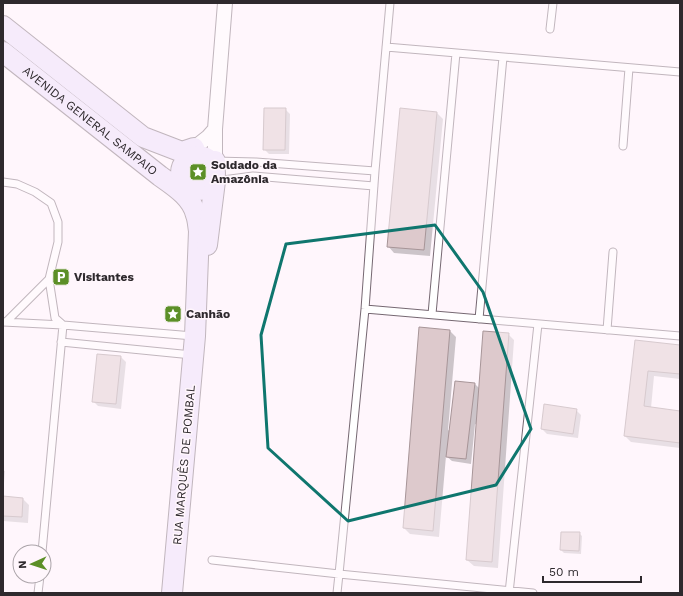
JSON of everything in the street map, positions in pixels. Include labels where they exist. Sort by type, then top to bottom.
[{"type":"street","name":"RUA MARQUÊS DE POMBAL","points":[[172,593],[195,345],[199,231],[196,214],[191,204],[199,167],[215,129],[225,3]]},
{"type":"street","name":"AVENIDA GENERAL SAMPAIO","points":[[3,26],[143,137],[199,167]]},
{"type":"street","name":"AVENIDA GENERAL SAMPAIO","points":[[3,52],[160,176],[199,167]]},
{"type":"street","points":[[199,167],[208,137],[215,129]]},
{"type":"street","name":"RUA MARQUÊS DE POMBAL","points":[[195,345],[199,167]]},
{"type":"lane","points":[[337,593],[365,309],[390,3]]},
{"type":"lane","points":[[550,29],[553,3]]},
{"type":"lane","points":[[386,47],[680,72]]},
{"type":"lane","points":[[432,314],[456,53]]},
{"type":"lane","points":[[479,319],[503,57]]},
{"type":"lane","points":[[623,146],[629,68]]},
{"type":"lane","points":[[199,167],[256,162],[375,172]]},
{"type":"lane","points":[[253,176],[250,172],[250,168],[252,164],[256,162]]},
{"type":"lane","points":[[199,167],[253,176],[374,186]]},
{"type":"lane","points":[[3,182],[17,184],[35,192],[51,203],[58,222],[58,242],[49,280],[55,318],[63,325]]},
{"type":"lane","points":[[607,330],[613,252]]},
{"type":"lane","points":[[5,322],[49,280]]},
{"type":"lane","points":[[365,309],[680,336]]},
{"type":"lane","points":[[5,322],[63,325],[195,345]]},
{"type":"lane","points":[[509,592],[538,324]]},
{"type":"lane","points":[[43,544],[63,325]]},
{"type":"lane","points":[[61,342],[195,345]]},
{"type":"lane","points":[[212,560],[509,592],[533,593]]},
{"type":"highlighted area","points":[[435,225],[483,292],[531,429],[496,485],[348,521],[268,448],[261,335],[286,244]]},
{"type":"building","points":[[264,108],[286,108],[285,150],[263,150]]},
{"type":"building","points":[[400,108],[437,112],[424,250],[387,247]]},
{"type":"building","points":[[419,327],[450,330],[433,531],[403,528]]},
{"type":"building","points":[[483,331],[509,333],[492,562],[466,560]]},
{"type":"building","points":[[635,340],[680,345],[680,374],[648,371],[644,406],[680,411],[680,443],[624,436]]},
{"type":"building","points":[[97,354],[121,356],[116,404],[92,402]]},
{"type":"building","points":[[455,381],[475,383],[466,459],[446,457]]},
{"type":"building","points":[[544,404],[577,409],[573,434],[541,429]]},
{"type":"building","points":[[3,496],[23,498],[22,517],[3,516]]},
{"type":"building","points":[[561,532],[580,532],[579,551],[560,550]]},
{"type":"place","name":"Soldado da Amazônia","points":[[198,172]]},
{"type":"place","name":"Visitantes","points":[[61,277]]},
{"type":"place","name":"Canhão","points":[[173,314]]}]
